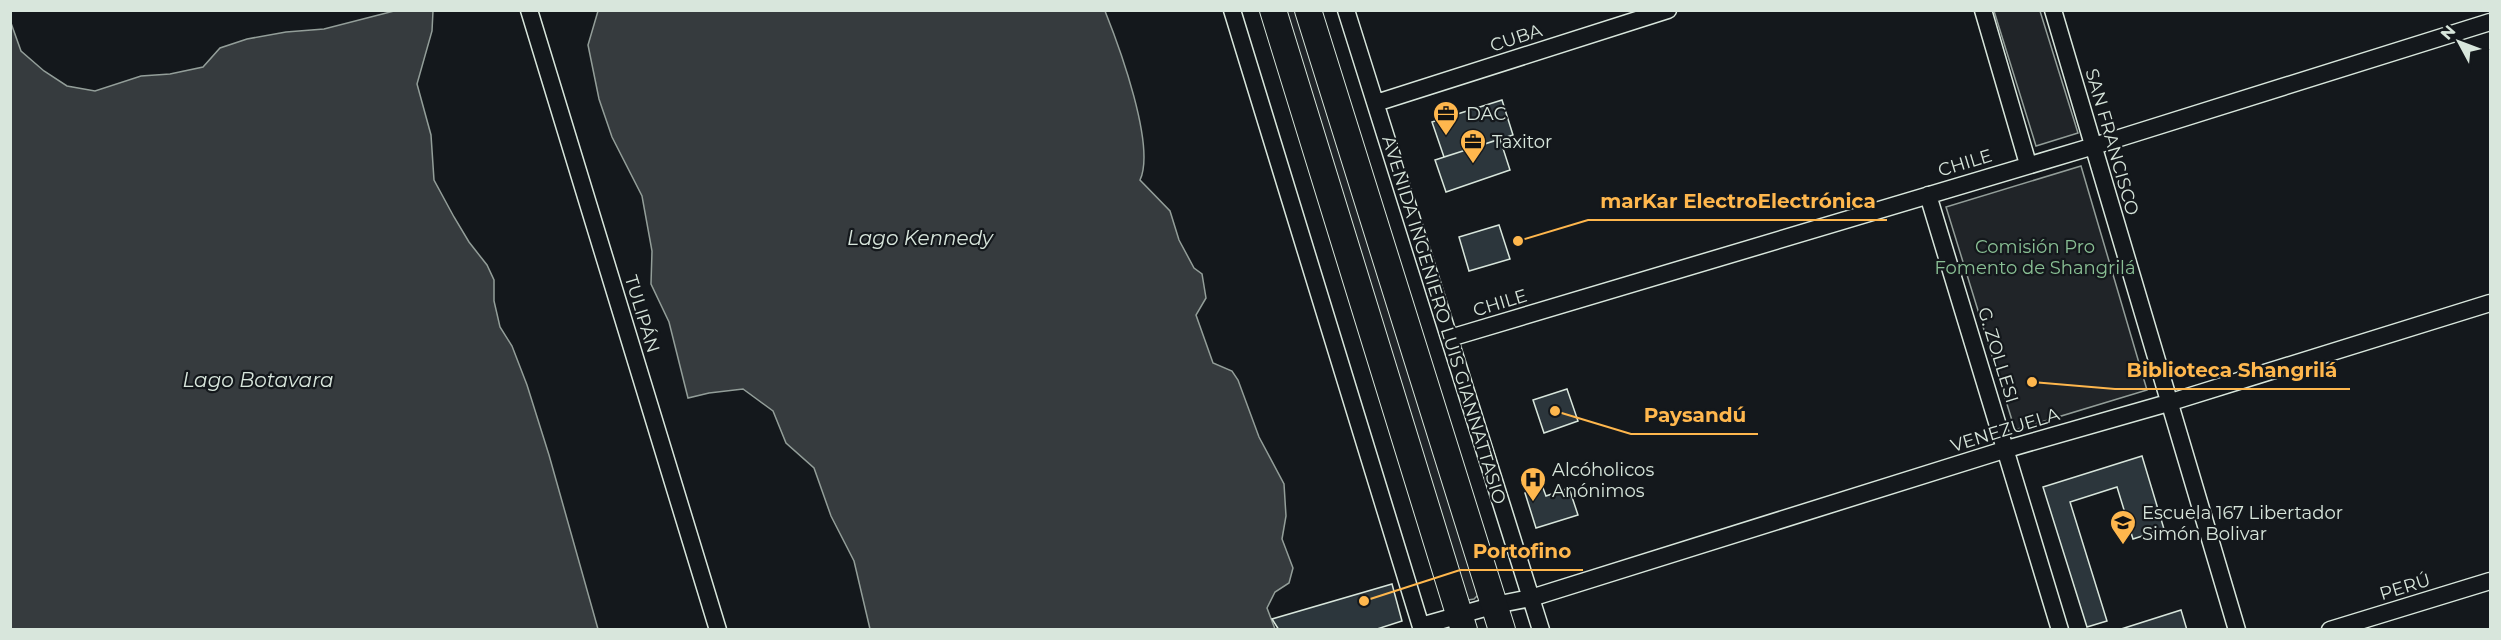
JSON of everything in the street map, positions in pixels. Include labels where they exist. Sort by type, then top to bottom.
[{"type":"main road","points":[[1273,10],[1462,623]]},
{"type":"main road","name":"AVENIDA INGENIERO LUIS GIANNATTASIO","points":[[1308,10],[1502,630]]},
{"type":"street","name":"TULIPÁN","points":[[529,10],[718,630]]},
{"type":"street","points":[[1232,10],[1421,628]]},
{"type":"street","name":"AVENIDA INGENIERO LUIS GIANNATTASIO","points":[[1346,10],[1541,630]]},
{"type":"street","name":"CUBA","points":[[1376,103],[1668,10]]},
{"type":"street","points":[[1983,10],[2028,164]]},
{"type":"street","name":"SAN FRANCISCO","points":[[2053,10],[2237,630]]},
{"type":"street","points":[[2480,10],[2490,16]]},
{"type":"street","name":"CHILE","points":[[1450,338],[2094,146],[2490,22]]},
{"type":"street","name":"G. ZOLLESI","points":[[1928,195],[2007,449],[2060,630]]},
{"type":"street","name":"VENEZUELA","points":[[1421,628],[1462,623],[1495,605],[1531,598],[2007,449],[2168,403],[2490,303]]},
{"type":"street","name":"PERÚ","points":[[2330,630],[2490,581]]},
{"type":"green space","points":[[1283,11],[1301,11],[1479,594],[1474,599],[1468,600],[1464,596]]},
{"type":"green space","points":[[1994,11],[2040,11],[2078,133],[2036,146]]},
{"type":"green space","name":"Comisión Pro Fomento de Shangrilá","points":[[2081,166],[2147,390],[2015,430],[1946,207]]},
{"type":"water","name":"Lago Botavara","points":[[394,11],[433,11],[432,31],[417,84],[431,135],[434,180],[469,242],[487,265],[494,280],[494,301],[500,327],[512,346],[527,385],[598,629],[11,629],[11,23],[21,51],[44,71],[67,86],[95,91],[141,76],[170,74],[203,67],[220,48],[247,39],[286,32],[324,29]]},
{"type":"water","name":"Lago Kennedy","points":[[598,11],[1105,11],[1119,47],[1140,121],[1144,164],[1140,180],[1170,211],[1179,240],[1194,268],[1202,274],[1206,298],[1196,315],[1213,363],[1232,371],[1238,380],[1259,437],[1284,484],[1286,516],[1282,539],[1293,568],[1289,583],[1275,592],[1267,608],[1275,629],[870,629],[854,561],[831,516],[814,468],[786,443],[773,411],[743,389],[688,398],[669,322],[651,284],[652,251],[642,196],[612,137],[599,99],[588,45]]},
{"type":"building","points":[[1502,100],[1513,135],[1444,157],[1432,122]]},
{"type":"building","name":"Taxitor","points":[[1500,139],[1510,170],[1446,192],[1435,160]]},
{"type":"building","points":[[1499,225],[1510,259],[1469,271],[1459,237]]},
{"type":"building","points":[[1567,389],[1578,421],[1544,433],[1533,400]]},
{"type":"building","points":[[2142,456],[2164,529],[2133,539],[2117,487],[2070,502],[2107,621],[2087,627],[2043,487]]},
{"type":"building","points":[[1543,488],[1546,496],[1569,488],[1578,515],[1536,528],[1525,493]]},
{"type":"building","points":[[1392,584],[1402,621],[1374,630],[1279,630],[1272,619]]},
{"type":"building","points":[[2181,610],[2187,630],[2118,630]]},
{"type":"place","name":"DAC","points":[[1446,137]]},
{"type":"place","name":"Taxitor","points":[[1473,165]]},
{"type":"place","name":"marKar ElectroElectrónica","points":[[1518,241]]},
{"type":"place","name":"Biblioteca Shangrilá","points":[[2032,382]]},
{"type":"place","name":"Paysandú","points":[[1555,411]]},
{"type":"place","name":"Alcóholicos Anónimos","points":[[1533,503]]},
{"type":"place","name":"Escuela 167 Libertador Simón Bolivar","points":[[2123,546]]},
{"type":"place","name":"Portofino","points":[[1364,601]]}]
